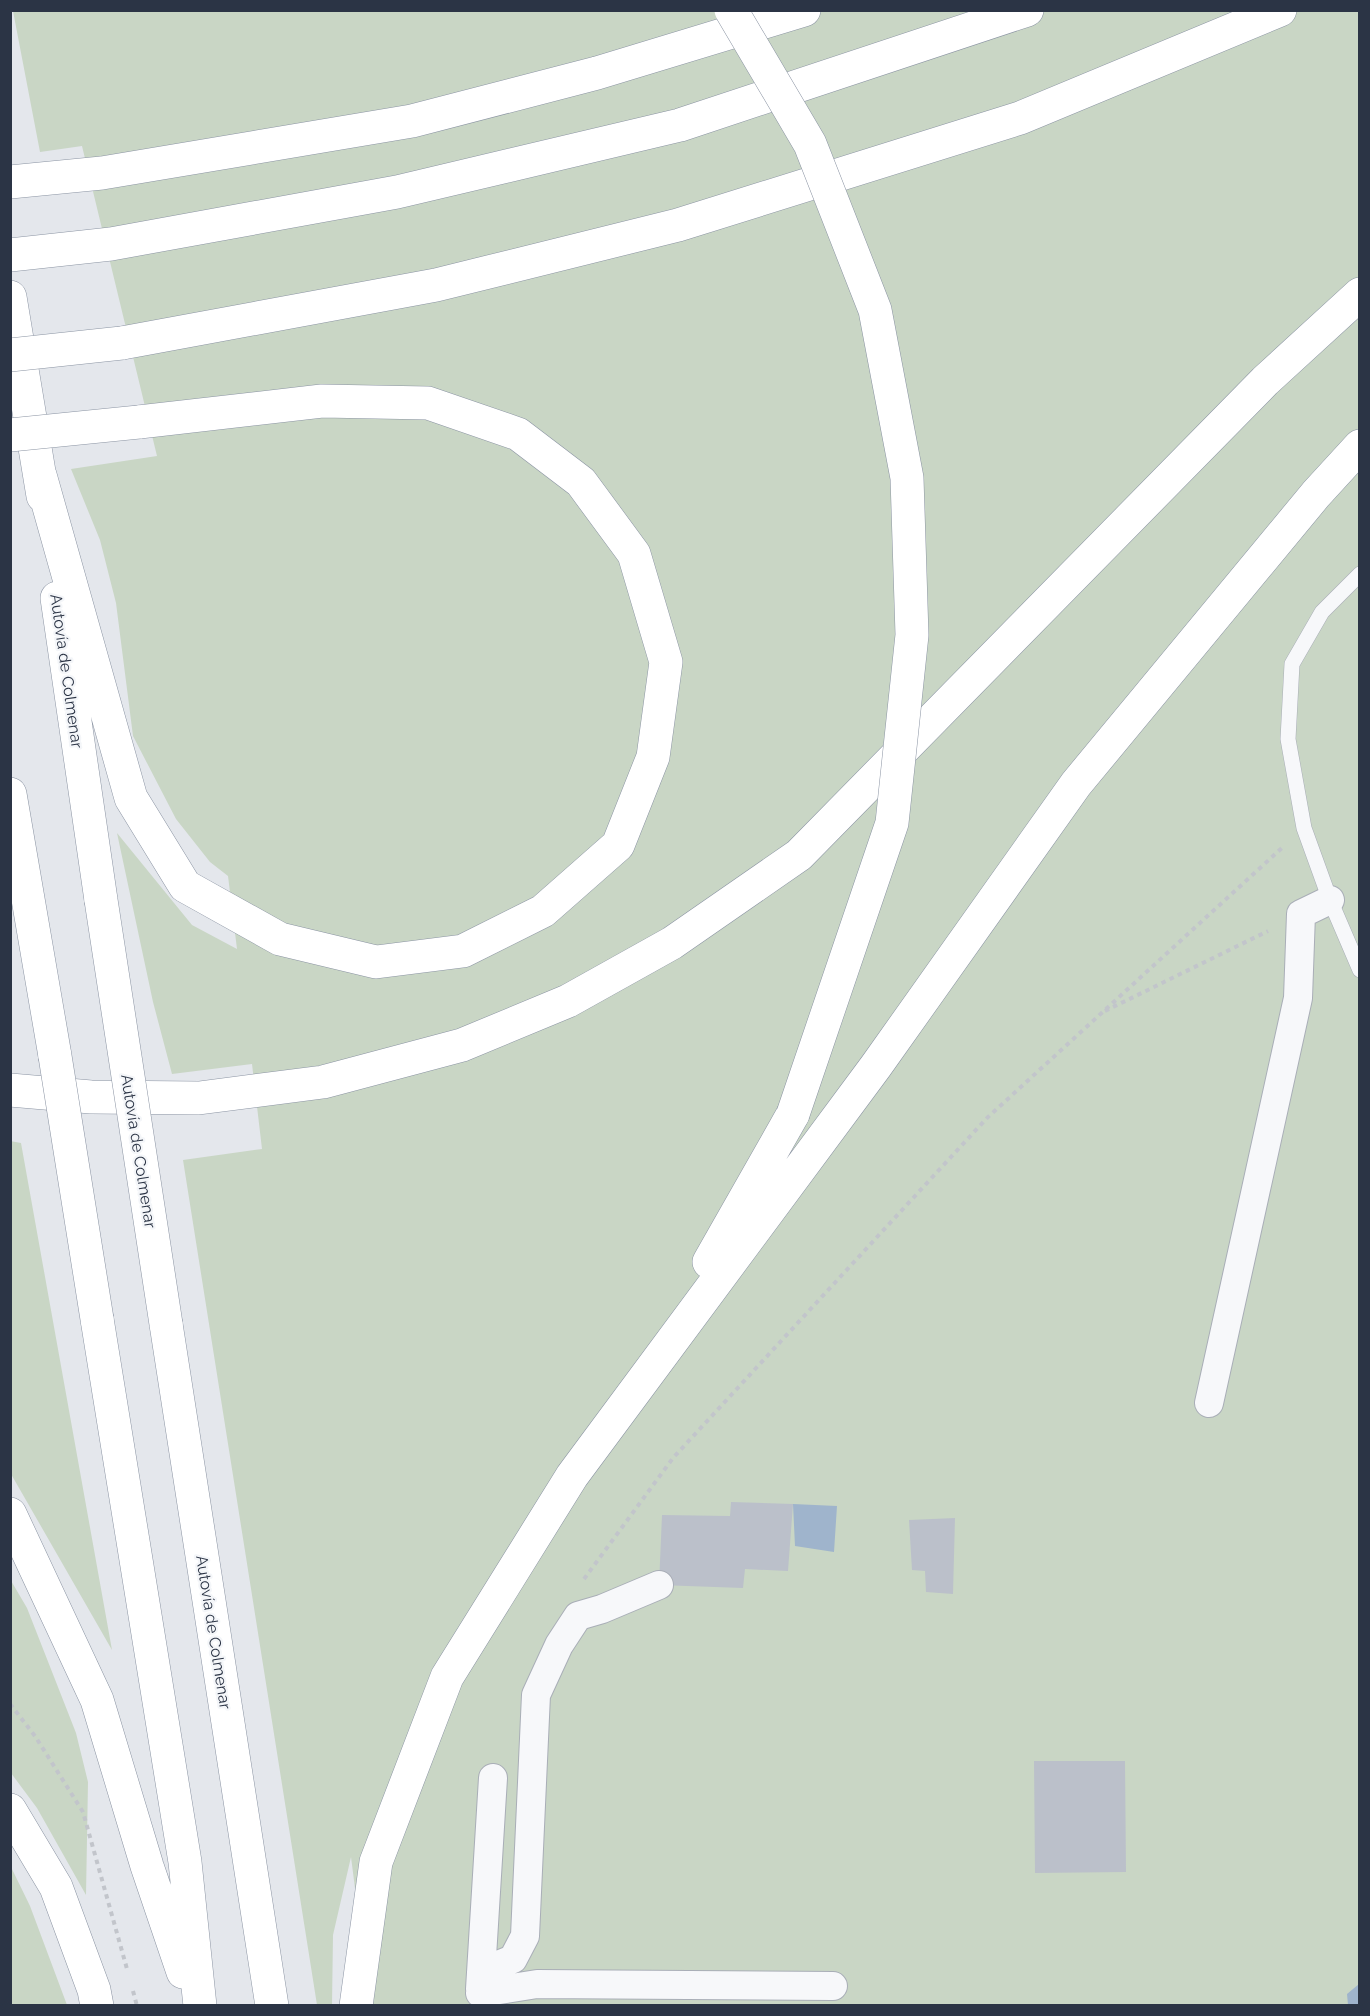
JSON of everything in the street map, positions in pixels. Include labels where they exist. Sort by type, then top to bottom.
[{"type":"highway","points":[[636,1391],[793,1114],[892,823],[912,635],[907,477],[875,310],[810,144],[731,10]]},
{"type":"highway","points":[[10,182],[102,173],[412,121],[608,70],[804,10]]},
{"type":"highway","points":[[10,255],[111,244],[397,192],[680,125],[1027,10]]},
{"type":"highway","points":[[10,355],[122,343],[436,285],[678,225],[1020,118],[1280,10]]},
{"type":"highway","points":[[10,1090],[91,1097],[199,1098],[323,1082],[462,1045],[567,1001],[672,943],[799,855],[1265,381],[1359,294]]},
{"type":"highway","name":"Autovía de Colmenar","points":[[10,297],[40,475],[101,900],[272,2006]]},
{"type":"highway","points":[[10,435],[322,401],[428,403],[518,434],[581,482],[634,554],[666,662],[653,757],[618,845],[543,911],[464,951],[376,963],[280,939],[185,886],[131,798],[40,475]]},
{"type":"highway","points":[[356,2006],[376,1862],[447,1677],[572,1476],[876,1066],[1076,784],[1316,494],[1359,447]]},
{"type":"highway","points":[[10,794],[185,1862],[200,2006]]},
{"type":"highway","points":[[10,1514],[97,1700],[147,1866],[195,2006]]},
{"type":"highway","points":[[10,1810],[56,1887],[94,1990],[97,2006]]},
{"type":"street","points":[[1209,1403],[1298,998],[1301,914],[1330,900]]},
{"type":"street","points":[[480,1990],[513,1959],[525,1936],[536,1695],[554,1655],[578,1616],[602,1609],[659,1585]]},
{"type":"street","points":[[480,1990],[493,1778]]},
{"type":"street","points":[[480,1990],[537,1984],[833,1986]]},
{"type":"lane","points":[[1359,574],[1322,612],[1292,664],[1288,739],[1305,828],[1330,900],[1359,970]]},
{"type":"path","points":[[577,1589],[673,1458],[987,1118],[1305,828]]},
{"type":"path","points":[[1101,1013],[1301,914]]},
{"type":"path","points":[[10,1704],[84,1812],[128,1973]]},
{"type":"path","points":[[131,1984],[137,2006]]},
{"type":"green space","points":[[13,11],[1359,11],[1359,2005],[370,2005],[351,1857],[333,1935],[332,2005],[317,2005],[183,1160],[262,1149],[252,1064],[172,1074],[153,1002],[117,833],[192,925],[237,949],[228,876],[210,862],[176,819],[133,736],[116,603],[100,540],[71,469],[157,456],[82,146],[40,152]]},
{"type":"green space","points":[[10,1141],[21,1143],[112,1650],[11,1474]]},
{"type":"green space","points":[[10,1579],[27,1608],[76,1733],[88,1782],[86,1895],[37,1808],[11,1773]]},
{"type":"green space","points":[[11,1867],[30,1906],[67,2005],[11,2005]]},
{"type":"water","points":[[793,1504],[837,1506],[834,1552],[795,1546]]},
{"type":"water","points":[[1359,1984],[1359,2005],[1348,2005],[1347,1994]]},
{"type":"building","points":[[731,1502],[793,1504],[788,1571],[745,1569],[743,1588],[659,1585],[662,1515],[730,1516]]},
{"type":"building","points":[[955,1518],[953,1594],[926,1592],[925,1571],[912,1570],[909,1520]]},
{"type":"building","points":[[1034,1761],[1125,1761],[1126,1872],[1035,1873]]}]
